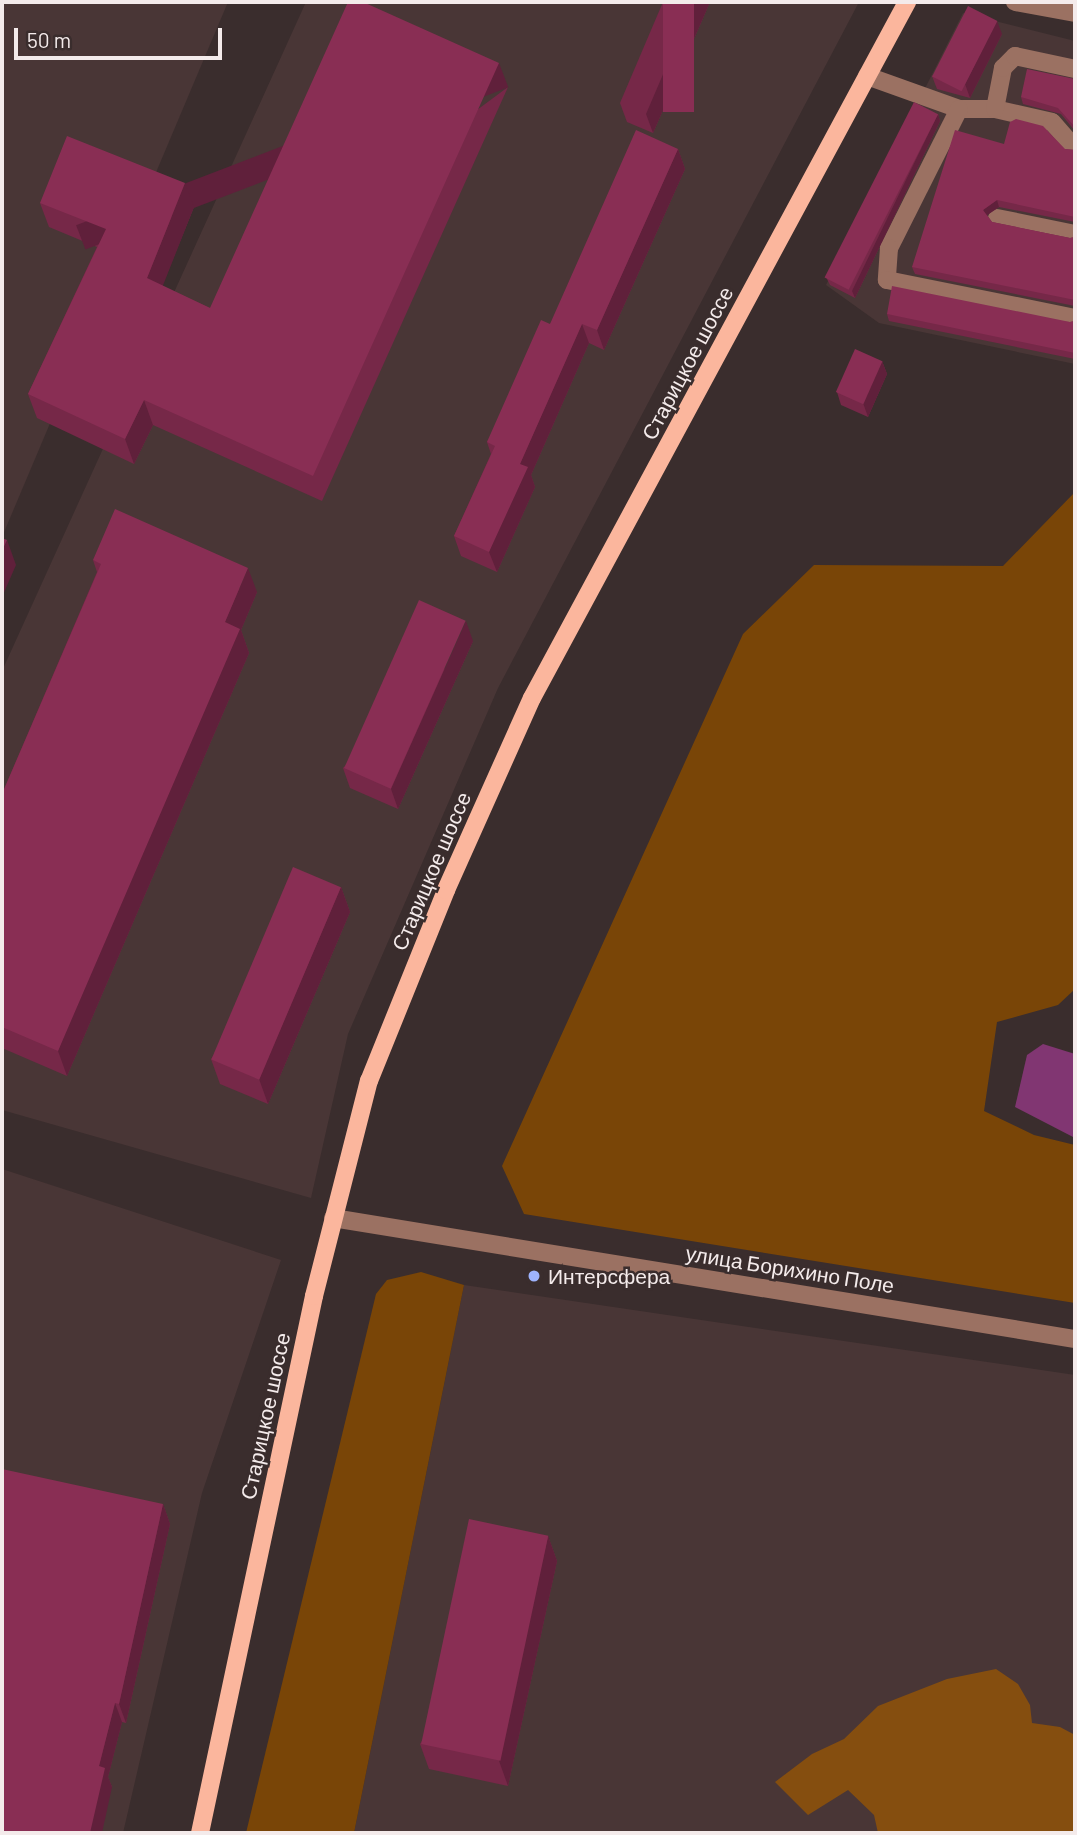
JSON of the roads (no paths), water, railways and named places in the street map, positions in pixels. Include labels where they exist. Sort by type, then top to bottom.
[{"type":"main road","name":"Старицкое шоссе","points":[[200,1833],[332,1218],[369,1081],[446,890],[532,698],[907,2]]},
{"type":"street","points":[[1015,2],[1075,13]]},
{"type":"street","points":[[995,109],[1003,68],[1015,56],[1075,69]]},
{"type":"street","points":[[867,76],[959,109],[995,109],[1052,122],[1075,148]]},
{"type":"street","points":[[959,109],[889,248],[887,280],[1075,317]]},
{"type":"street","points":[[997,218],[1075,234]]},
{"type":"street","name":"улица Борихино Поле","points":[[332,1218],[1075,1339]]},
{"type":"place","name":"Интерсфера","points":[[534,1276]]}]
